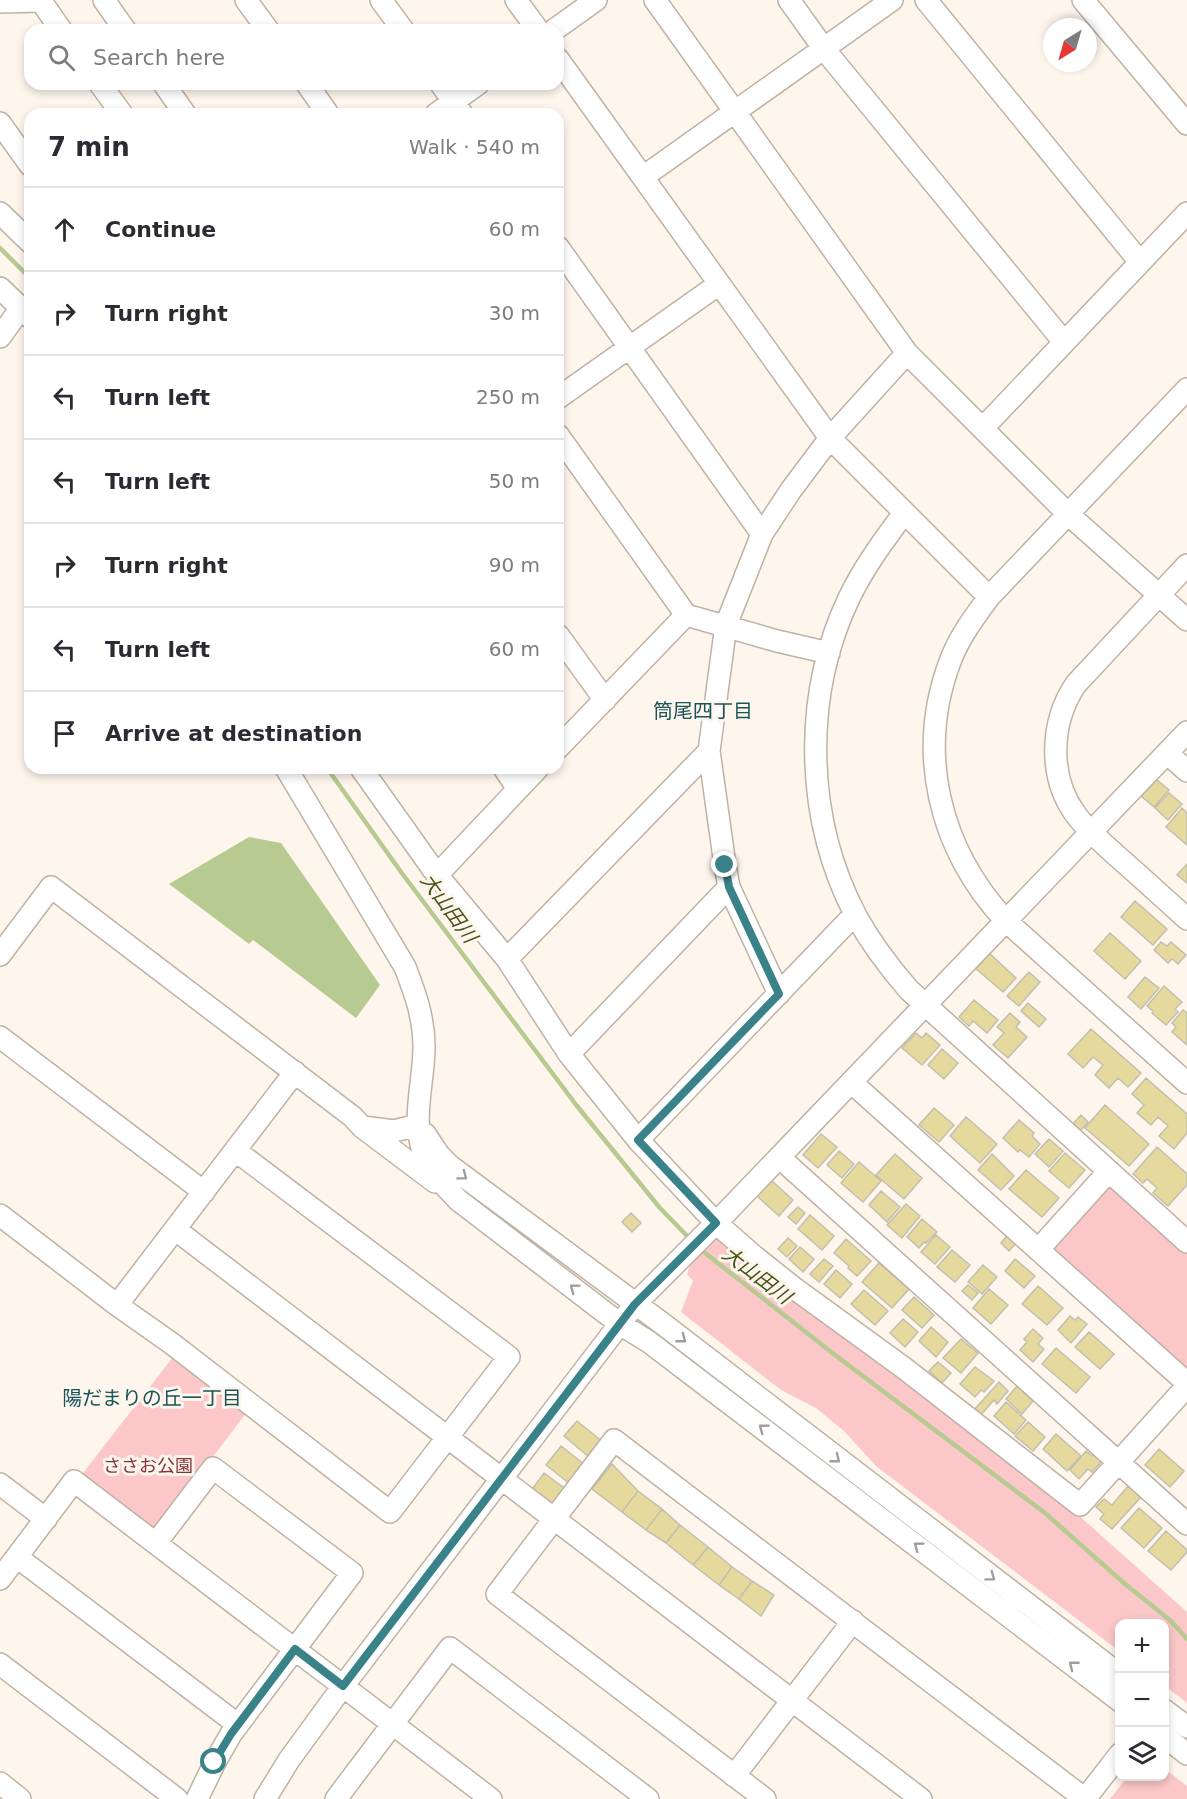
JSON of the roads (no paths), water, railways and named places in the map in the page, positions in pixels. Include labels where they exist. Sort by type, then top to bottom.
[{"type":"street","points":[[104,0],[121,24]]},
{"type":"street","points":[[246,0],[264,24]]},
{"type":"street","points":[[381,0],[399,24]]},
{"type":"street","points":[[516,0],[533,24]]},
{"type":"street","points":[[562,24],[596,0]]},
{"type":"street","points":[[655,0],[907,353],[1068,514],[1187,620]]},
{"type":"street","points":[[789,0],[824,49],[1064,342]]},
{"type":"street","points":[[643,177],[892,0]]},
{"type":"street","points":[[926,0],[1140,262]]},
{"type":"street","points":[[1083,0],[1187,124]]},
{"type":"street","points":[[0,2],[41,1],[57,24]]},
{"type":"street","points":[[564,66],[830,438],[989,597]]},
{"type":"street","points":[[104,90],[118,108]]},
{"type":"street","points":[[168,90],[181,108]]},
{"type":"street","points":[[311,90],[324,108]]},
{"type":"street","points":[[445,90],[458,108],[473,90]]},
{"type":"street","points":[[0,123],[24,157]]},
{"type":"street","points":[[0,213],[24,236]]},
{"type":"street","points":[[983,428],[1187,213]]},
{"type":"street","points":[[564,255],[762,534]]},
{"type":"street","points":[[564,394],[719,284]]},
{"type":"street","points":[[0,288],[24,312]]},
{"type":"street","points":[[0,337],[24,314]]},
{"type":"street","points":[[779,994],[729,887],[709,751],[726,625],[762,534],[791,490],[830,438],[907,353]]},
{"type":"street","points":[[1187,389],[989,597],[961,638],[951,659],[938,704],[935,730],[935,774],[943,812],[962,860],[988,901],[1006,921],[1187,1083]]},
{"type":"street","points":[[564,443],[686,615],[829,653]]},
{"type":"street","points":[[904,513],[856,584],[839,623],[829,653],[817,715],[816,775],[827,838],[841,880],[855,914],[884,960],[924,1006],[1187,1242]]},
{"type":"street","points":[[1187,565],[1076,684],[1067,696],[1056,738],[1059,777],[1066,799],[1075,814],[1090,832],[1187,919]]},
{"type":"street","points":[[564,742],[686,615]]},
{"type":"street","points":[[564,643],[605,700]]},
{"type":"street","points":[[265,1799],[289,1760],[343,1686],[635,1304],[716,1223],[1187,732]]},
{"type":"street","points":[[507,959],[709,751]]},
{"type":"street","points":[[1167,753],[1187,771]]},
{"type":"street","points":[[290,774],[405,967],[418,1000],[424,1047],[418,1134],[428,1164],[458,1200]]},
{"type":"street","points":[[365,774],[437,875],[507,959],[569,1054],[638,1140],[716,1223],[794,1288],[904,1368],[1080,1505],[1187,1384],[851,1082]]},
{"type":"street","points":[[508,774],[518,789]]},
{"type":"street","points":[[437,875],[532,774]]},
{"type":"street","points":[[0,955],[51,887],[296,1072],[353,1117],[362,1127],[620,1324],[649,1342],[1115,1698]]},
{"type":"street","points":[[569,1054],[729,887]]},
{"type":"street","points":[[638,1140],[855,914]]},
{"type":"street","points":[[0,1037],[204,1192]]},
{"type":"street","points":[[117,1305],[296,1072]]},
{"type":"street","points":[[362,1127],[394,1131],[418,1119]]},
{"type":"street","points":[[418,1119],[425,1135],[450,1166],[635,1304],[1115,1673]]},
{"type":"street","points":[[0,1215],[390,1512],[509,1357],[236,1151]]},
{"type":"street","points":[[779,1157],[1187,1524]]},
{"type":"street","points":[[1038,1250],[1109,1171]]},
{"type":"street","points":[[176,1230],[921,1799]]},
{"type":"street","points":[[765,1799],[496,1594],[614,1440],[1085,1799],[1115,1759]]},
{"type":"street","points":[[156,1543],[213,1468],[352,1573],[237,1724],[214,1762],[197,1799]]},
{"type":"street","points":[[0,1579],[74,1481],[492,1799]]},
{"type":"street","points":[[0,1484],[46,1519]]},
{"type":"street","points":[[17,1557],[237,1724]]},
{"type":"street","points":[[734,1776],[853,1621]]},
{"type":"street","points":[[336,1799],[450,1648],[648,1799]]},
{"type":"street","points":[[0,1664],[177,1799]]},
{"type":"street","points":[[1169,1714],[1187,1727]]},
{"type":"street","points":[[1169,1740],[1187,1754]]},
{"type":"street","points":[[0,1784],[20,1799]]},
{"type":"waterway","name":"大山田川","points":[[0,248],[24,272]]},
{"type":"waterway","name":"大山田川","points":[[331,774],[401,872],[577,1106],[660,1208],[692,1241]]},
{"type":"waterway","name":"大山田川","points":[[700,1249],[835,1355],[1045,1513],[1125,1584],[1171,1621],[1187,1639]]},
{"type":"district","name":"筒尾四丁目","points":[[703,711]]},
{"type":"district","name":"陽だまりの丘一丁目","points":[[152,1398]]},
{"type":"park label","name":"ささお公園","points":[[148,1465]]}]
